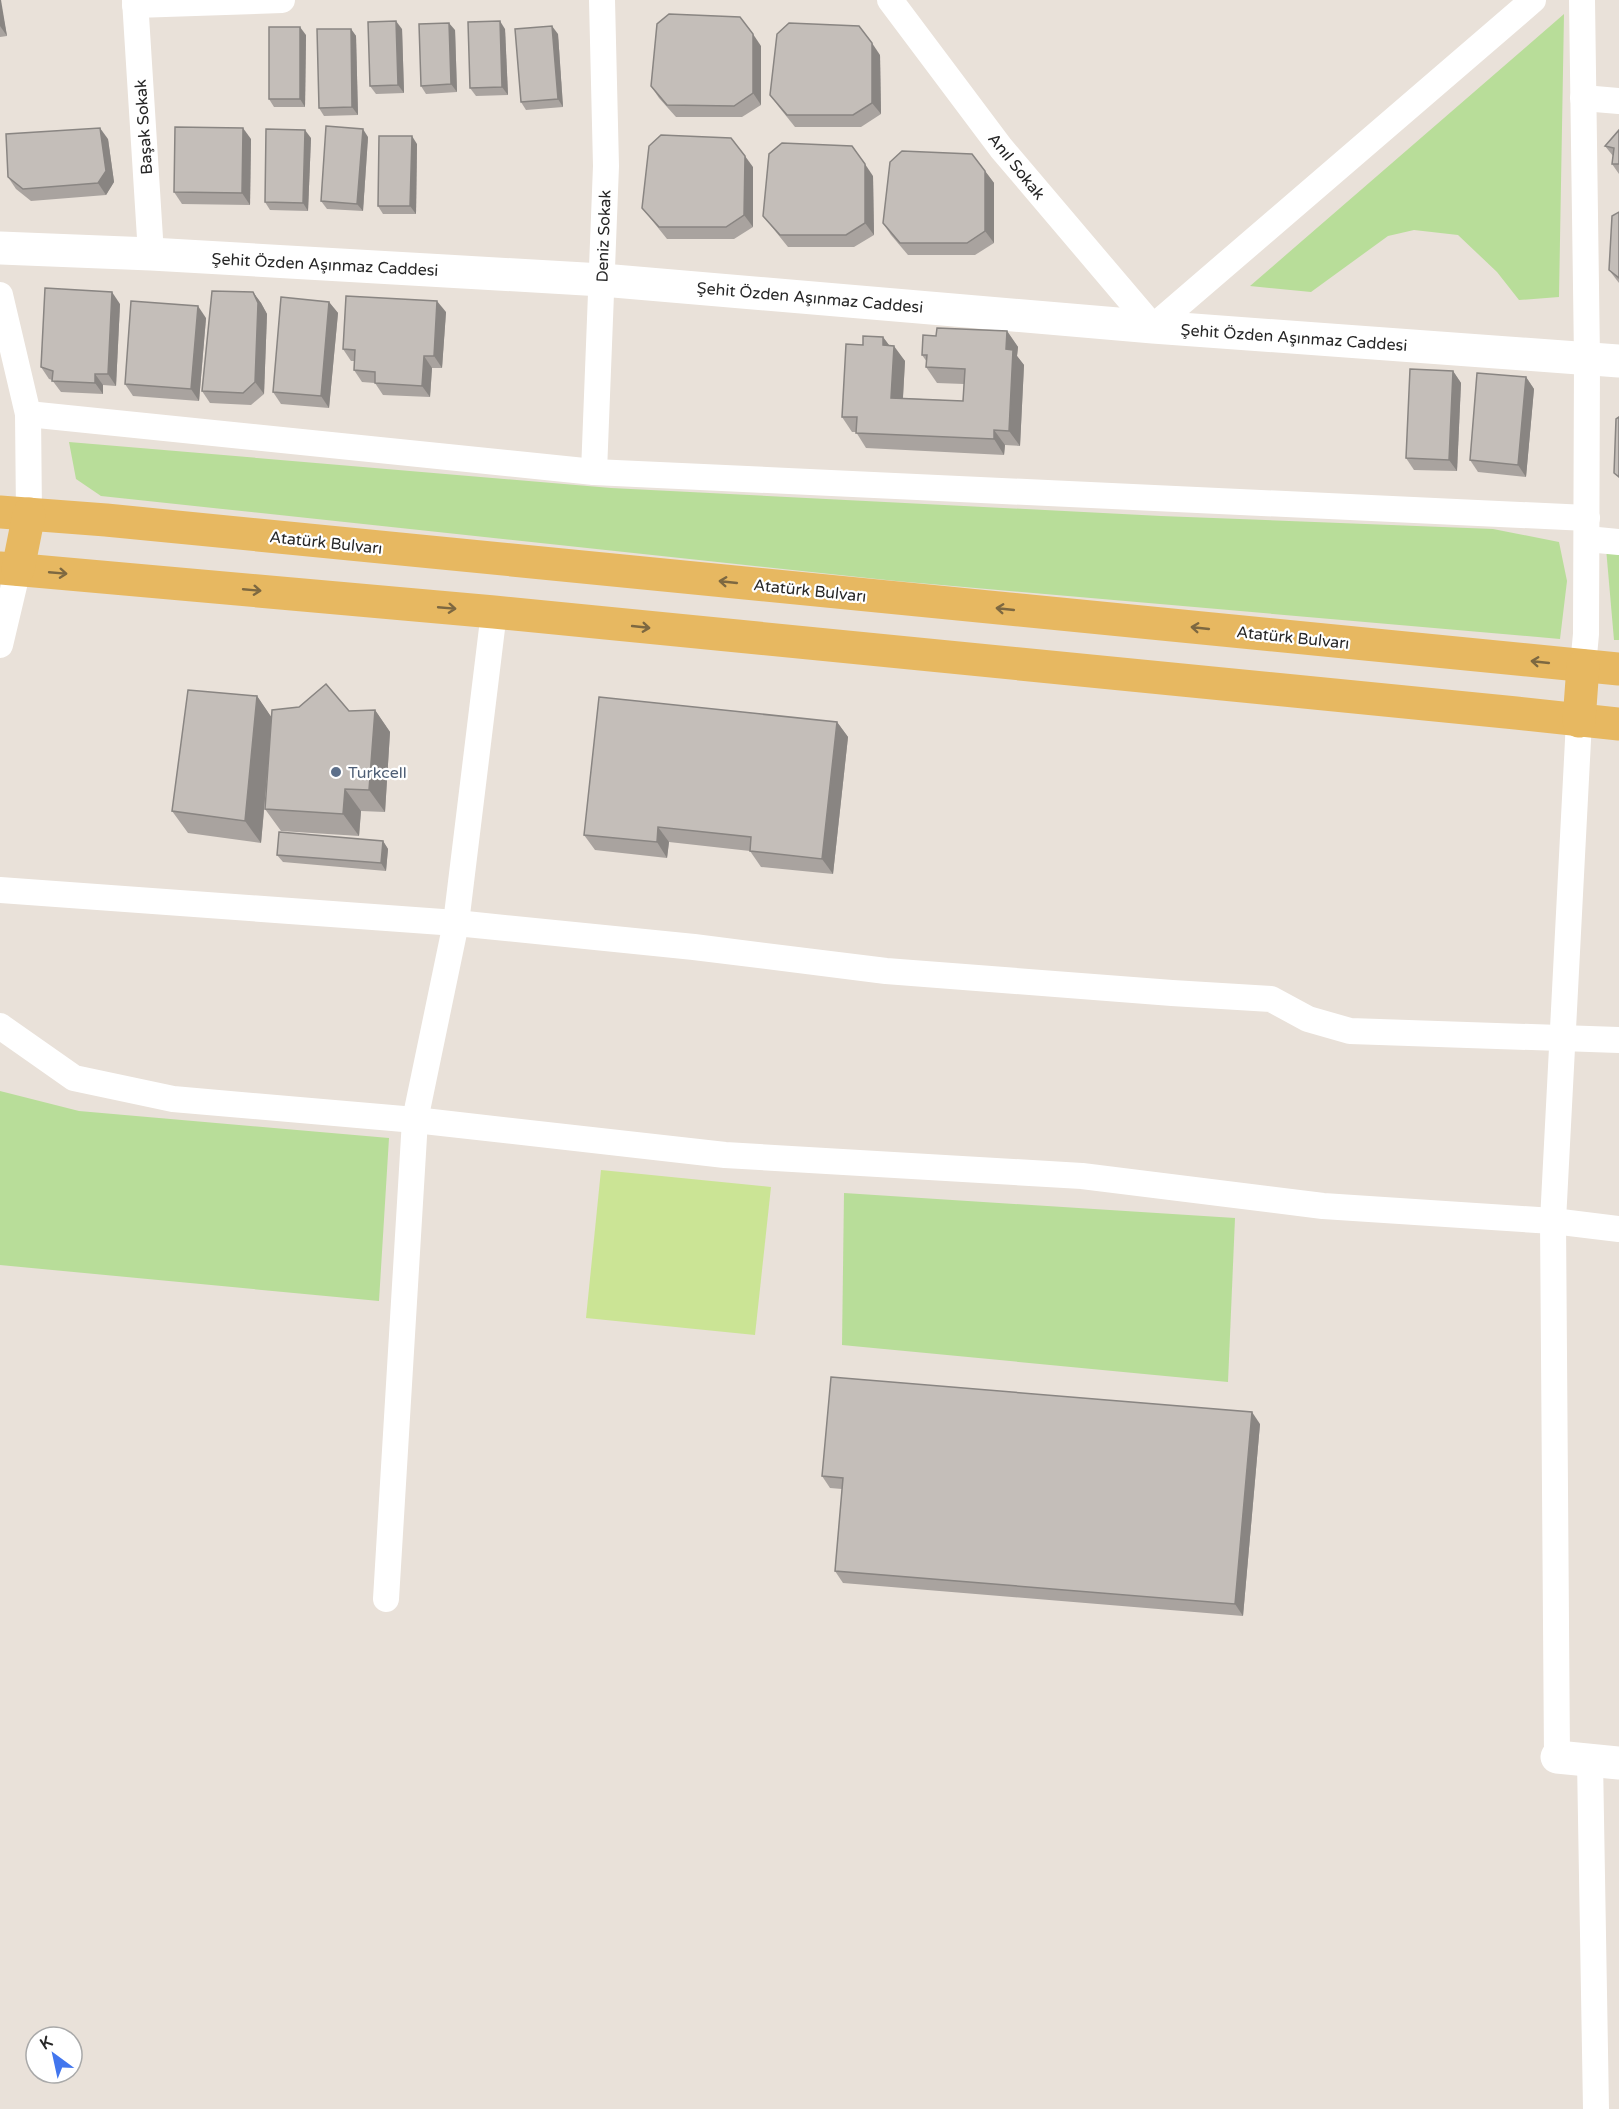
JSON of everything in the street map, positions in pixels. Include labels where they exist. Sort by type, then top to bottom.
[{"type":"main road","points":[[14,513],[9,568],[494,612],[1619,724]]},
{"type":"main road","name":"Atatürk Bulvarı","points":[[14,513],[1619,669]]},
{"type":"main road","points":[[1579,721],[1583,666]]},
{"type":"street","points":[[135,2],[282,0]]},
{"type":"street","name":"Deniz Sokak","points":[[594,472],[606,166],[602,0]]},
{"type":"street","name":"Anıl Sokak","points":[[890,0],[1001,148],[1153,327]]},
{"type":"street","points":[[1153,327],[1533,0]]},
{"type":"street","points":[[1581,0],[1587,358],[1586,634],[1583,666]]},
{"type":"street","name":"Başak Sokak","points":[[135,2],[151,254]]},
{"type":"street","points":[[1583,98],[1619,101]]},
{"type":"street","name":"Şehit Özden Aşınmaz Caddesi","points":[[0,248],[602,279],[1153,327],[1619,361]]},
{"type":"street","points":[[0,295],[28,414],[14,513]]},
{"type":"street","points":[[28,414],[594,472],[1587,529],[1619,542]]},
{"type":"street","points":[[0,645],[9,568]]},
{"type":"street","points":[[386,1599],[415,1120],[456,923],[494,612]]},
{"type":"street","points":[[1579,721],[1553,1221],[1557,1757],[1604,1761],[1596,2109]]},
{"type":"street","points":[[0,890],[456,923],[694,947],[886,971],[1271,999],[1308,1019],[1350,1031],[1619,1040]]},
{"type":"street","points":[[0,1026],[74,1078],[173,1099],[415,1120],[725,1155],[1082,1176],[1323,1206],[1553,1221],[1619,1229]]},
{"type":"green space","points":[[1564,14],[1559,297],[1519,300],[1497,272],[1458,235],[1414,230],[1388,236],[1311,292],[1250,286]]},
{"type":"green space","points":[[69,442],[611,488],[1161,516],[1493,529],[1559,542],[1567,581],[1560,639],[896,581],[101,496],[76,479]]},
{"type":"green space","points":[[1606,548],[1619,550],[1619,640],[1614,640]]},
{"type":"green space","points":[[0,1091],[79,1111],[389,1138],[379,1301],[0,1265]]},
{"type":"green space","points":[[601,1170],[771,1187],[755,1335],[586,1318]]},
{"type":"green space","points":[[844,1193],[1235,1218],[1228,1382],[842,1345]]},
{"type":"building","points":[[669,14],[740,17],[753,34],[753,93],[734,106],[667,105],[651,86],[657,24]]},
{"type":"building","points":[[396,21],[398,85],[370,86],[368,22]]},
{"type":"building","points":[[500,21],[502,87],[470,88],[468,22]]},
{"type":"building","points":[[449,23],[451,84],[421,86],[419,24]]},
{"type":"building","points":[[789,23],[859,26],[872,43],[872,103],[853,115],[787,115],[770,95],[777,34]]},
{"type":"building","points":[[552,26],[558,99],[521,102],[515,29]]},
{"type":"building","points":[[269,27],[300,27],[300,99],[269,99]]},
{"type":"building","points":[[317,29],[351,29],[352,107],[319,108]]},
{"type":"building","points":[[326,126],[363,129],[357,204],[321,201]]},
{"type":"building","points":[[175,127],[243,128],[242,193],[174,192]]},
{"type":"building","points":[[100,128],[106,171],[98,183],[23,189],[8,177],[6,134]]},
{"type":"building","points":[[266,129],[305,130],[303,203],[265,202]]},
{"type":"building","points":[[1619,130],[1619,164],[1612,164],[1614,148],[1605,146]]},
{"type":"building","points":[[661,135],[731,138],[745,156],[744,215],[726,227],[659,227],[642,208],[649,146]]},
{"type":"building","points":[[379,136],[412,136],[410,206],[378,206]]},
{"type":"building","points":[[782,143],[852,146],[865,164],[865,223],[846,235],[780,235],[763,216],[769,154]]},
{"type":"building","points":[[902,151],[972,154],[985,171],[985,231],[967,243],[900,243],[883,223],[890,162]]},
{"type":"building","points":[[1619,212],[1619,278],[1609,270],[1612,216]]},
{"type":"building","points":[[45,288],[112,292],[108,374],[95,374],[95,383],[52,381],[53,371],[41,367]]},
{"type":"building","points":[[212,291],[253,292],[258,303],[255,382],[243,393],[202,391]]},
{"type":"building","points":[[346,296],[437,301],[434,356],[424,356],[422,386],[375,383],[375,372],[354,370],[355,350],[343,349]]},
{"type":"building","points":[[281,297],[329,302],[321,396],[273,392]]},
{"type":"building","points":[[131,301],[198,306],[191,389],[125,384]]},
{"type":"building","points":[[937,328],[1007,331],[1006,349],[1013,350],[1009,431],[994,430],[994,439],[856,433],[857,417],[842,417],[846,344],[863,345],[863,336],[883,337],[883,345],[894,346],[891,398],[963,401],[965,369],[926,367],[927,355],[922,355],[923,335],[936,336]]},
{"type":"building","points":[[1410,369],[1453,371],[1449,460],[1406,458]]},
{"type":"building","points":[[1477,373],[1526,377],[1518,465],[1470,460]]},
{"type":"building","points":[[1619,417],[1619,477],[1614,473],[1616,419]]},
{"type":"building","name":"Turkcell","points":[[326,684],[349,711],[375,710],[369,790],[345,789],[343,814],[265,809],[272,710],[299,707]]},
{"type":"building","points":[[188,690],[257,696],[245,821],[172,811]]},
{"type":"building","points":[[599,697],[837,722],[822,859],[750,851],[751,837],[658,827],[657,842],[584,835]]},
{"type":"building","points":[[279,832],[383,841],[381,863],[277,855]]},
{"type":"building","points":[[831,1377],[1252,1412],[1235,1604],[835,1571],[843,1478],[822,1476]]},
{"type":"place","name":"Turkcell","points":[[336,772]]}]
